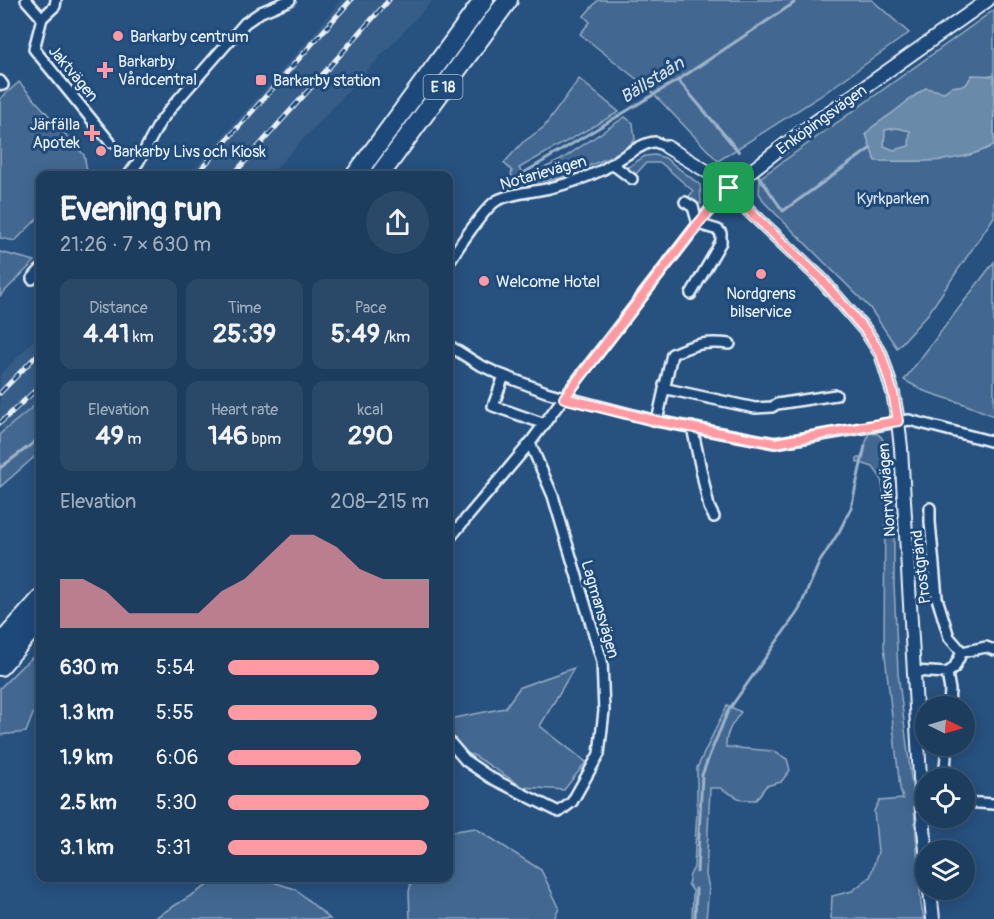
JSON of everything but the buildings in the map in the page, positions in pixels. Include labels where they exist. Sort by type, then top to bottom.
[{"type":"highway","name":"E 18","points":[[359,171],[484,0]]},
{"type":"highway","name":"E 18","points":[[383,171],[508,0]]},
{"type":"highway","points":[[0,645],[36,604]]},
{"type":"highway","points":[[0,666],[36,625]]},
{"type":"street","points":[[26,0],[42,18]]},
{"type":"street","name":"Jaktvägen","points":[[56,0],[55,6],[42,18],[34,49],[110,142]]},
{"type":"street","points":[[131,171],[160,122],[213,57],[245,23],[261,12],[290,0]]},
{"type":"street","name":"Enköpingsvägen","points":[[453,534],[530,443],[698,224],[729,188],[804,130],[988,0]]},
{"type":"street","name":"Notarievägen","points":[[453,256],[496,201],[579,180],[647,143],[656,142],[668,147]]},
{"type":"street","name":"Norrviksvägen","points":[[668,147],[713,175],[729,188],[744,206],[821,279],[866,331],[881,354],[893,393],[898,421],[925,840]]},
{"type":"street","points":[[612,164],[632,179]]},
{"type":"street","points":[[685,201],[693,207],[698,224],[721,233],[721,242],[691,294]]},
{"type":"street","points":[[32,279],[36,274]]},
{"type":"street","points":[[657,421],[672,354],[698,344],[712,342],[730,344]]},
{"type":"street","points":[[453,348],[478,364],[504,376],[564,398],[657,421],[775,443],[909,420],[994,442]]},
{"type":"street","points":[[504,376],[493,406],[544,424]]},
{"type":"street","points":[[664,385],[667,388],[756,408],[836,396]]},
{"type":"street","points":[[692,428],[709,507],[714,517]]},
{"type":"street","name":"Lagmansvägen","points":[[453,746],[466,761],[491,778],[559,812],[572,802],[599,754],[604,711],[602,661],[553,496],[530,443]]},
{"type":"street","name":"Prostgränd","points":[[930,508],[937,598],[949,637],[962,652]]},
{"type":"street","points":[[914,671],[947,673],[954,668],[962,652],[986,648],[994,650]]},
{"type":"street","points":[[947,673],[950,696]]},
{"type":"street","points":[[975,803],[994,804]]},
{"type":"street","points":[[931,900],[933,919]]},
{"type":"shaded area","points":[[341,0],[433,0],[274,171],[193,171]]},
{"type":"shaded area","points":[[972,75],[994,76],[994,145],[951,159],[875,161],[866,134],[873,126],[926,88],[944,92],[951,87],[966,85]],"holes":[[[897,128],[910,131],[909,146],[894,150],[884,146],[885,130]]]},
{"type":"shaded area","points":[[36,338],[36,404],[0,434],[0,375]]},
{"type":"green space","points":[[598,0],[872,0],[909,33],[819,97],[718,161],[649,89],[580,34],[590,22],[584,16]]},
{"type":"green space","name":"Kyrkparken","points":[[994,10],[994,217],[928,314],[897,348],[870,308],[765,203],[759,193],[760,178]]},
{"type":"green space","points":[[579,79],[619,112],[519,168],[525,177],[559,161],[625,117],[633,123],[635,140],[608,158],[560,178],[525,184],[511,175],[512,171],[504,163],[522,143],[544,127]]},
{"type":"green space","points":[[19,82],[84,155],[87,170],[36,171],[36,220],[15,241],[0,238],[0,99]]},
{"type":"green space","points":[[655,155],[665,158],[700,185],[701,204],[693,203],[688,198],[693,191],[661,163],[646,163],[636,174],[625,169],[645,156]]},
{"type":"green space","points":[[0,252],[35,261],[0,296]]},
{"type":"green space","points":[[994,262],[994,416],[924,391],[904,380]]},
{"type":"green space","points":[[36,404],[36,456],[0,487],[0,434]]},
{"type":"green space","points":[[869,433],[878,434],[885,445],[889,492],[894,492],[894,584],[898,673],[913,794],[916,840],[915,900],[921,900],[924,919],[831,919],[832,896],[852,891],[870,877],[878,852],[874,811],[879,801],[903,799],[884,646],[885,500],[881,478],[873,467],[857,462],[857,458],[861,458]]},
{"type":"green space","points":[[36,654],[36,706],[26,732],[0,735],[0,688]]},
{"type":"green space","points":[[574,668],[540,726],[586,762],[564,790],[523,787],[475,756],[453,748],[453,718],[505,708],[520,687]]},
{"type":"green space","points":[[727,705],[741,712],[728,733],[726,747],[773,751],[787,759],[790,770],[781,782],[766,786],[756,800],[742,800],[720,788],[710,788],[706,875],[709,888],[706,919],[692,919],[693,891],[688,884],[694,867],[697,768]]},
{"type":"green space","points":[[475,828],[541,870],[559,907],[554,919],[410,919],[409,892],[411,882],[453,882],[453,831]]},
{"type":"green space","points":[[213,882],[273,882],[295,889],[330,919],[153,919]]},
{"type":"waterway","name":"Bällstaån","points":[[522,174],[678,80],[794,3],[793,0]]},
{"type":"waterway","points":[[678,80],[739,152]]},
{"type":"waterway","points":[[758,175],[783,211],[871,148]]},
{"type":"waterway","points":[[0,468],[36,441]]},
{"type":"waterway","points":[[697,872],[702,775],[710,754],[728,711],[799,610],[819,563],[839,532],[851,508],[865,446]]},
{"type":"waterway","points":[[695,919],[696,889]]},
{"type":"railway","points":[[199,171],[351,0]]},
{"type":"railway","points":[[236,171],[389,0]]},
{"type":"railway","points":[[0,393],[36,356]]},
{"type":"railway","points":[[0,423],[36,390]]},
{"type":"place","name":"Barkarby centrum","points":[[118,36]]},
{"type":"place","name":"Barkarby Vårdcentral","points":[[105,70]]},
{"type":"place","name":"Barkarby station","points":[[261,80]]},
{"type":"place","name":"Järfälla Apotek","points":[[92,133]]},
{"type":"place","name":"Barkarby Livs och Kiosk","points":[[101,151]]},
{"type":"place","name":"Nordgrens bilservice","points":[[761,274]]},
{"type":"place","name":"Welcome Hotel","points":[[484,281]]},
{"type":"route","points":[[729,188],[744,206],[821,279],[866,331],[881,354],[893,393],[898,421],[775,443],[657,421],[564,398],[698,224],[729,188]]}]
